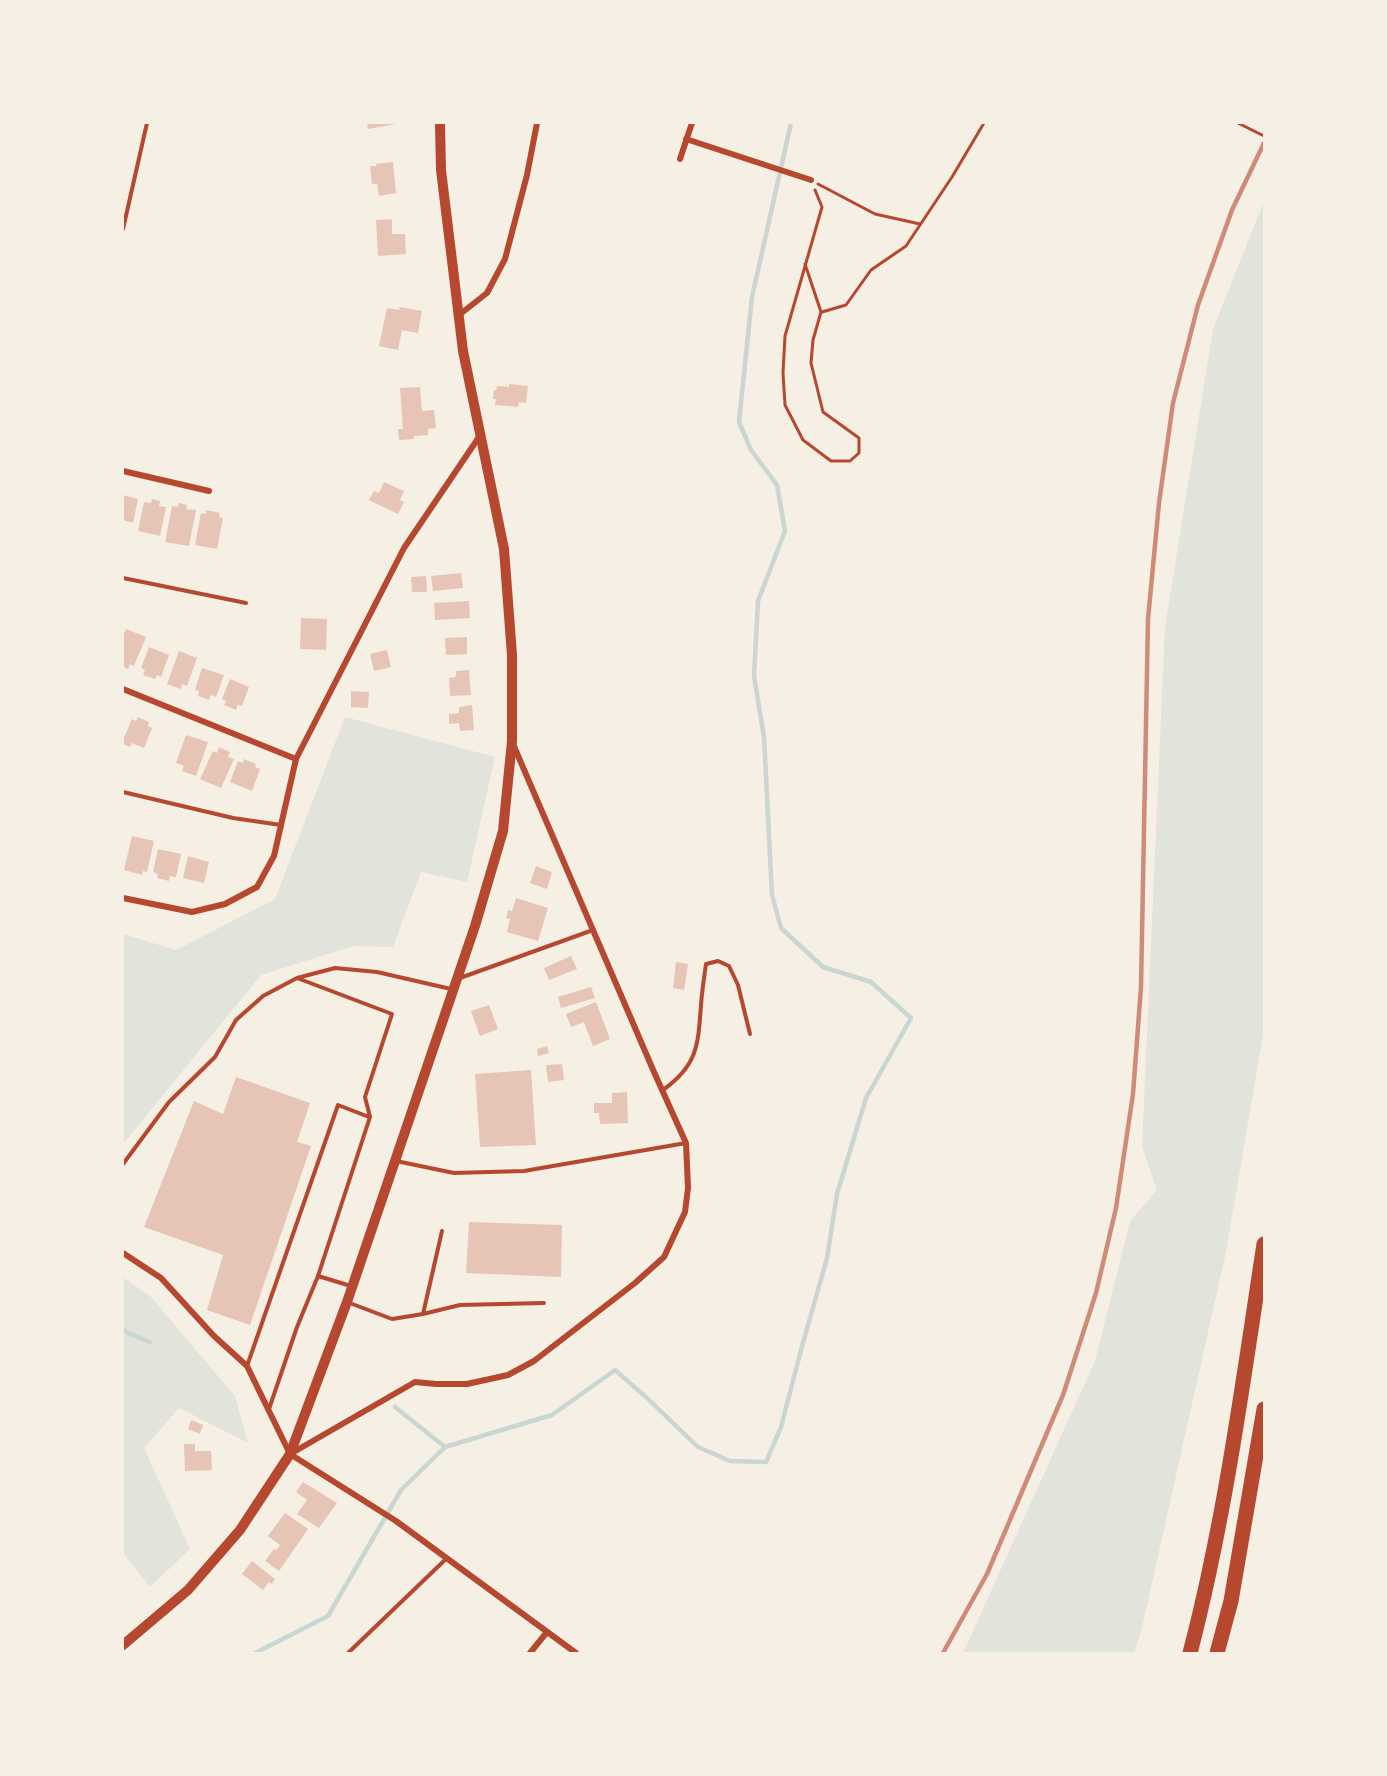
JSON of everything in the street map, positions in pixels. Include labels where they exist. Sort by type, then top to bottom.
[{"type":"highway","points":[[1190,1653],[1222,1507],[1264,1244]]},
{"type":"highway","points":[[1217,1653],[1231,1601],[1264,1409]]},
{"type":"street","points":[[123,1645],[188,1590],[240,1530],[290,1454],[347,1302],[475,926],[503,831],[512,741],[512,655],[504,549],[463,351],[441,170],[440,123]]},
{"type":"street","points":[[459,315],[487,293],[505,259],[527,175],[537,123]]},
{"type":"street","points":[[680,159],[692,123]]},
{"type":"street","points":[[686,140],[811,180]]},
{"type":"street","points":[[123,898],[192,912],[225,904],[256,887],[274,856],[296,759],[404,548],[482,434]]},
{"type":"street","points":[[123,471],[209,491]]},
{"type":"street","points":[[123,689],[296,759]]},
{"type":"street","points":[[290,1454],[415,1382],[467,1384],[508,1375],[534,1361],[635,1283],[664,1257],[685,1212],[688,1188],[686,1143],[512,741]]},
{"type":"street","points":[[123,1253],[161,1278],[214,1336],[247,1366],[290,1454],[396,1521],[576,1653]]},
{"type":"street","points":[[530,1653],[547,1632]]},
{"type":"lane","points":[[123,229],[147,123]]},
{"type":"lane","points":[[123,578],[246,603]]},
{"type":"lane","points":[[123,792],[233,818],[281,825]]},
{"type":"lane","points":[[123,1164],[169,1102],[215,1057],[236,1020],[263,996],[297,978],[335,968],[455,984],[593,930]]},
{"type":"lane","points":[[662,1090],[677,1080],[691,1062],[698,1043],[706,964],[718,961],[729,966],[738,985],[750,1034]]},
{"type":"lane","points":[[269,1409],[297,1327],[318,1276],[370,1117],[365,1097],[392,1014],[297,978]]},
{"type":"lane","points":[[247,1366],[338,1105],[370,1117]]},
{"type":"lane","points":[[395,1161],[454,1173],[524,1171],[686,1143]]},
{"type":"lane","points":[[423,1314],[442,1231]]},
{"type":"lane","points":[[318,1276],[351,1287]]},
{"type":"lane","points":[[347,1302],[392,1319],[460,1305],[544,1303]]},
{"type":"lane","points":[[348,1653],[448,1558]]},
{"type":"path","points":[[821,312],[846,305],[871,270],[906,246],[984,123]]},
{"type":"path","points":[[1238,123],[1264,136]]},
{"type":"path","points":[[811,180],[875,214],[921,225]]},
{"type":"path","points":[[805,264],[821,312],[813,340],[812,371],[824,412],[859,438],[859,453],[850,461],[831,461],[803,440],[785,405],[783,372],[785,336],[805,264],[822,207],[811,180]]},
{"type":"shaded area","points":[[1264,201],[1264,1029],[1226,1252],[1141,1632],[1134,1653],[963,1653],[1095,1361],[1130,1221],[1157,1190],[1142,1147],[1165,627],[1213,329]]},
{"type":"shaded area","points":[[345,717],[495,757],[467,882],[421,872],[393,947],[353,946],[261,975],[123,1144],[123,934],[176,950],[275,899]]},
{"type":"shaded area","points":[[123,1277],[151,1297],[235,1396],[248,1443],[179,1408],[144,1448],[190,1549],[150,1587],[123,1553]]},
{"type":"building","points":[[367,123],[396,123],[396,124],[368,129]]},
{"type":"building","points":[[393,162],[396,193],[379,196],[377,184],[372,184],[370,166]]},
{"type":"building","points":[[392,219],[392,234],[405,234],[406,254],[378,256],[376,220]]},
{"type":"building","points":[[400,307],[422,311],[418,333],[402,330],[398,350],[379,346],[387,308],[399,310]]},
{"type":"building","points":[[509,384],[528,386],[526,403],[519,402],[518,407],[495,405],[494,390],[497,386],[509,387]]},
{"type":"building","points":[[420,387],[422,411],[434,410],[436,428],[428,429],[428,435],[399,440],[398,429],[403,429],[400,388]]},
{"type":"building","points":[[384,482],[404,491],[400,500],[404,502],[398,514],[369,500],[374,491],[379,493]]},
{"type":"building","points":[[123,495],[138,499],[133,523],[123,520]]},
{"type":"building","points":[[152,499],[160,501],[159,506],[166,507],[160,536],[138,531],[144,502],[151,503]]},
{"type":"building","points":[[179,503],[187,505],[186,509],[196,510],[189,546],[165,542],[172,506],[178,507]]},
{"type":"building","points":[[206,510],[220,513],[219,517],[223,518],[217,549],[195,545],[201,513],[206,514]]},
{"type":"building","points":[[461,573],[463,588],[433,591],[431,576]]},
{"type":"building","points":[[426,576],[427,592],[412,592],[411,577]]},
{"type":"building","points":[[469,601],[470,618],[435,620],[434,603]]},
{"type":"building","points":[[301,618],[327,619],[326,650],[300,649]]},
{"type":"building","points":[[126,629],[146,637],[134,666],[130,664],[128,669],[123,667],[123,636]]},
{"type":"building","points":[[467,637],[467,654],[446,655],[445,638]]},
{"type":"building","points":[[149,647],[169,655],[161,677],[157,675],[155,679],[143,675],[145,670],[141,668]]},
{"type":"building","points":[[387,650],[391,667],[374,671],[370,654]]},
{"type":"building","points":[[179,651],[197,658],[187,686],[182,684],[181,689],[167,684]]},
{"type":"building","points":[[202,668],[224,675],[216,697],[211,695],[209,700],[198,696],[199,691],[195,690]]},
{"type":"building","points":[[469,670],[471,695],[450,696],[449,678],[456,677],[456,671]]},
{"type":"building","points":[[230,679],[249,687],[242,706],[238,705],[236,710],[224,705],[226,701],[222,699]]},
{"type":"building","points":[[351,691],[369,692],[368,708],[351,707]]},
{"type":"building","points":[[472,705],[474,730],[460,731],[459,723],[449,724],[449,714],[459,713],[459,707]]},
{"type":"building","points":[[138,717],[149,722],[148,726],[152,728],[144,748],[132,743],[130,747],[123,744],[132,719],[136,721]]},
{"type":"building","points":[[186,735],[208,742],[196,776],[182,771],[184,766],[176,763]]},
{"type":"building","points":[[219,747],[230,752],[228,757],[234,759],[221,788],[200,779],[213,751],[217,753]]},
{"type":"building","points":[[244,759],[256,764],[255,767],[260,769],[252,791],[230,782],[238,761],[243,763]]},
{"type":"building","points":[[132,836],[154,841],[147,872],[143,871],[142,875],[124,870]]},
{"type":"building","points":[[158,849],[181,854],[176,877],[170,876],[169,881],[157,878],[158,874],[153,872]]},
{"type":"building","points":[[188,856],[209,862],[204,883],[183,878]]},
{"type":"building","points":[[536,866],[552,872],[547,889],[530,883]]},
{"type":"building","points":[[516,898],[548,908],[538,941],[507,932],[510,919],[506,918],[508,910],[512,911]]},
{"type":"building","points":[[571,956],[577,969],[549,980],[544,968]]},
{"type":"building","points":[[676,962],[688,964],[684,990],[673,988]]},
{"type":"building","points":[[591,987],[595,998],[561,1008],[558,997]]},
{"type":"building","points":[[596,1002],[610,1039],[593,1046],[584,1022],[571,1027],[566,1014]]},
{"type":"building","points":[[489,1005],[498,1029],[480,1036],[471,1011]]},
{"type":"building","points":[[547,1046],[549,1053],[538,1056],[537,1049]]},
{"type":"building","points":[[562,1064],[564,1080],[548,1082],[546,1065]]},
{"type":"building","points":[[531,1070],[536,1145],[480,1147],[475,1074]]},
{"type":"building","points":[[236,1077],[310,1103],[297,1142],[311,1146],[250,1325],[207,1310],[223,1255],[144,1227],[194,1101],[223,1114]]},
{"type":"building","points":[[627,1092],[628,1123],[600,1124],[599,1113],[594,1113],[594,1103],[612,1103],[612,1093]]},
{"type":"building","points":[[469,1222],[562,1225],[561,1277],[466,1273]]},
{"type":"building","points":[[191,1420],[203,1425],[200,1434],[188,1429]]},
{"type":"building","points":[[184,1444],[195,1444],[195,1451],[211,1451],[212,1470],[185,1471]]},
{"type":"building","points":[[303,1482],[337,1503],[319,1528],[297,1514],[307,1500],[296,1492]]},
{"type":"building","points":[[285,1513],[308,1529],[279,1571],[265,1561],[280,1545],[268,1536]]},
{"type":"building","points":[[252,1561],[275,1579],[272,1584],[269,1582],[263,1590],[242,1574]]},
{"type":"waterway","points":[[255,1653],[328,1616],[401,1490],[445,1447],[552,1415],[615,1370],[698,1447],[730,1461],[766,1462],[781,1427],[827,1258],[837,1194],[866,1098],[911,1018],[871,982],[823,967],[781,928],[772,895],[764,737],[754,676],[758,601],[785,531],[777,485],[751,450],[739,422],[752,297],[791,123]]},
{"type":"waterway","points":[[123,1329],[150,1342]]},
{"type":"waterway","points":[[395,1407],[445,1447]]},
{"type":"railway","points":[[943,1653],[987,1574],[1063,1395],[1096,1293],[1116,1208],[1133,1094],[1141,987],[1148,619],[1159,503],[1173,403],[1198,305],[1232,210],[1264,143]]}]
